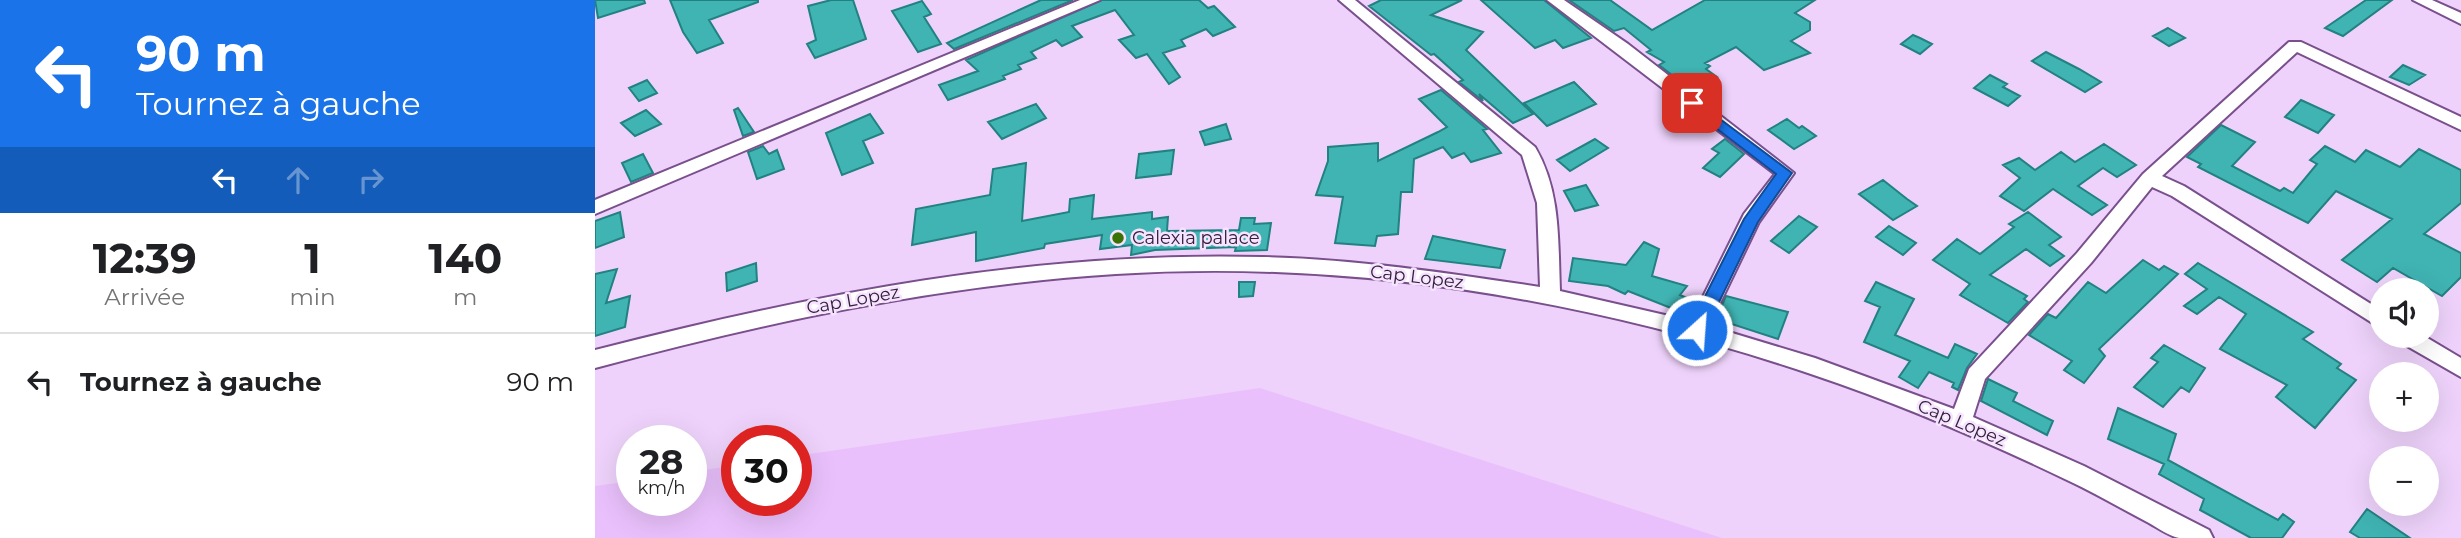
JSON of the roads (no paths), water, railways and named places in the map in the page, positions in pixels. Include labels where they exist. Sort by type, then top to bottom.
[{"type":"street","points":[[595,207],[1093,0]]},
{"type":"street","points":[[1346,0],[1529,151],[1540,169],[1547,194],[1550,297]]},
{"type":"street","points":[[1554,0],[1622,47],[1785,173],[1751,219],[1697,330]]},
{"type":"street","points":[[2420,0],[2461,19]]},
{"type":"street","points":[[1961,420],[1976,375],[2084,258],[2149,178],[2295,45],[2461,124]]},
{"type":"street","points":[[2149,178],[2178,191],[2369,313]]},
{"type":"street","name":"Cap Lopez","points":[[595,359],[741,322],[885,294],[985,280],[1121,266],[1180,264],[1326,268],[1394,274],[1591,303],[1697,330],[1794,359],[1961,420],[2148,508],[2201,538]]},
{"type":"street","points":[[2427,348],[2461,368]]},
{"type":"place","name":"Calexia palace","points":[[1118,238]]}]
